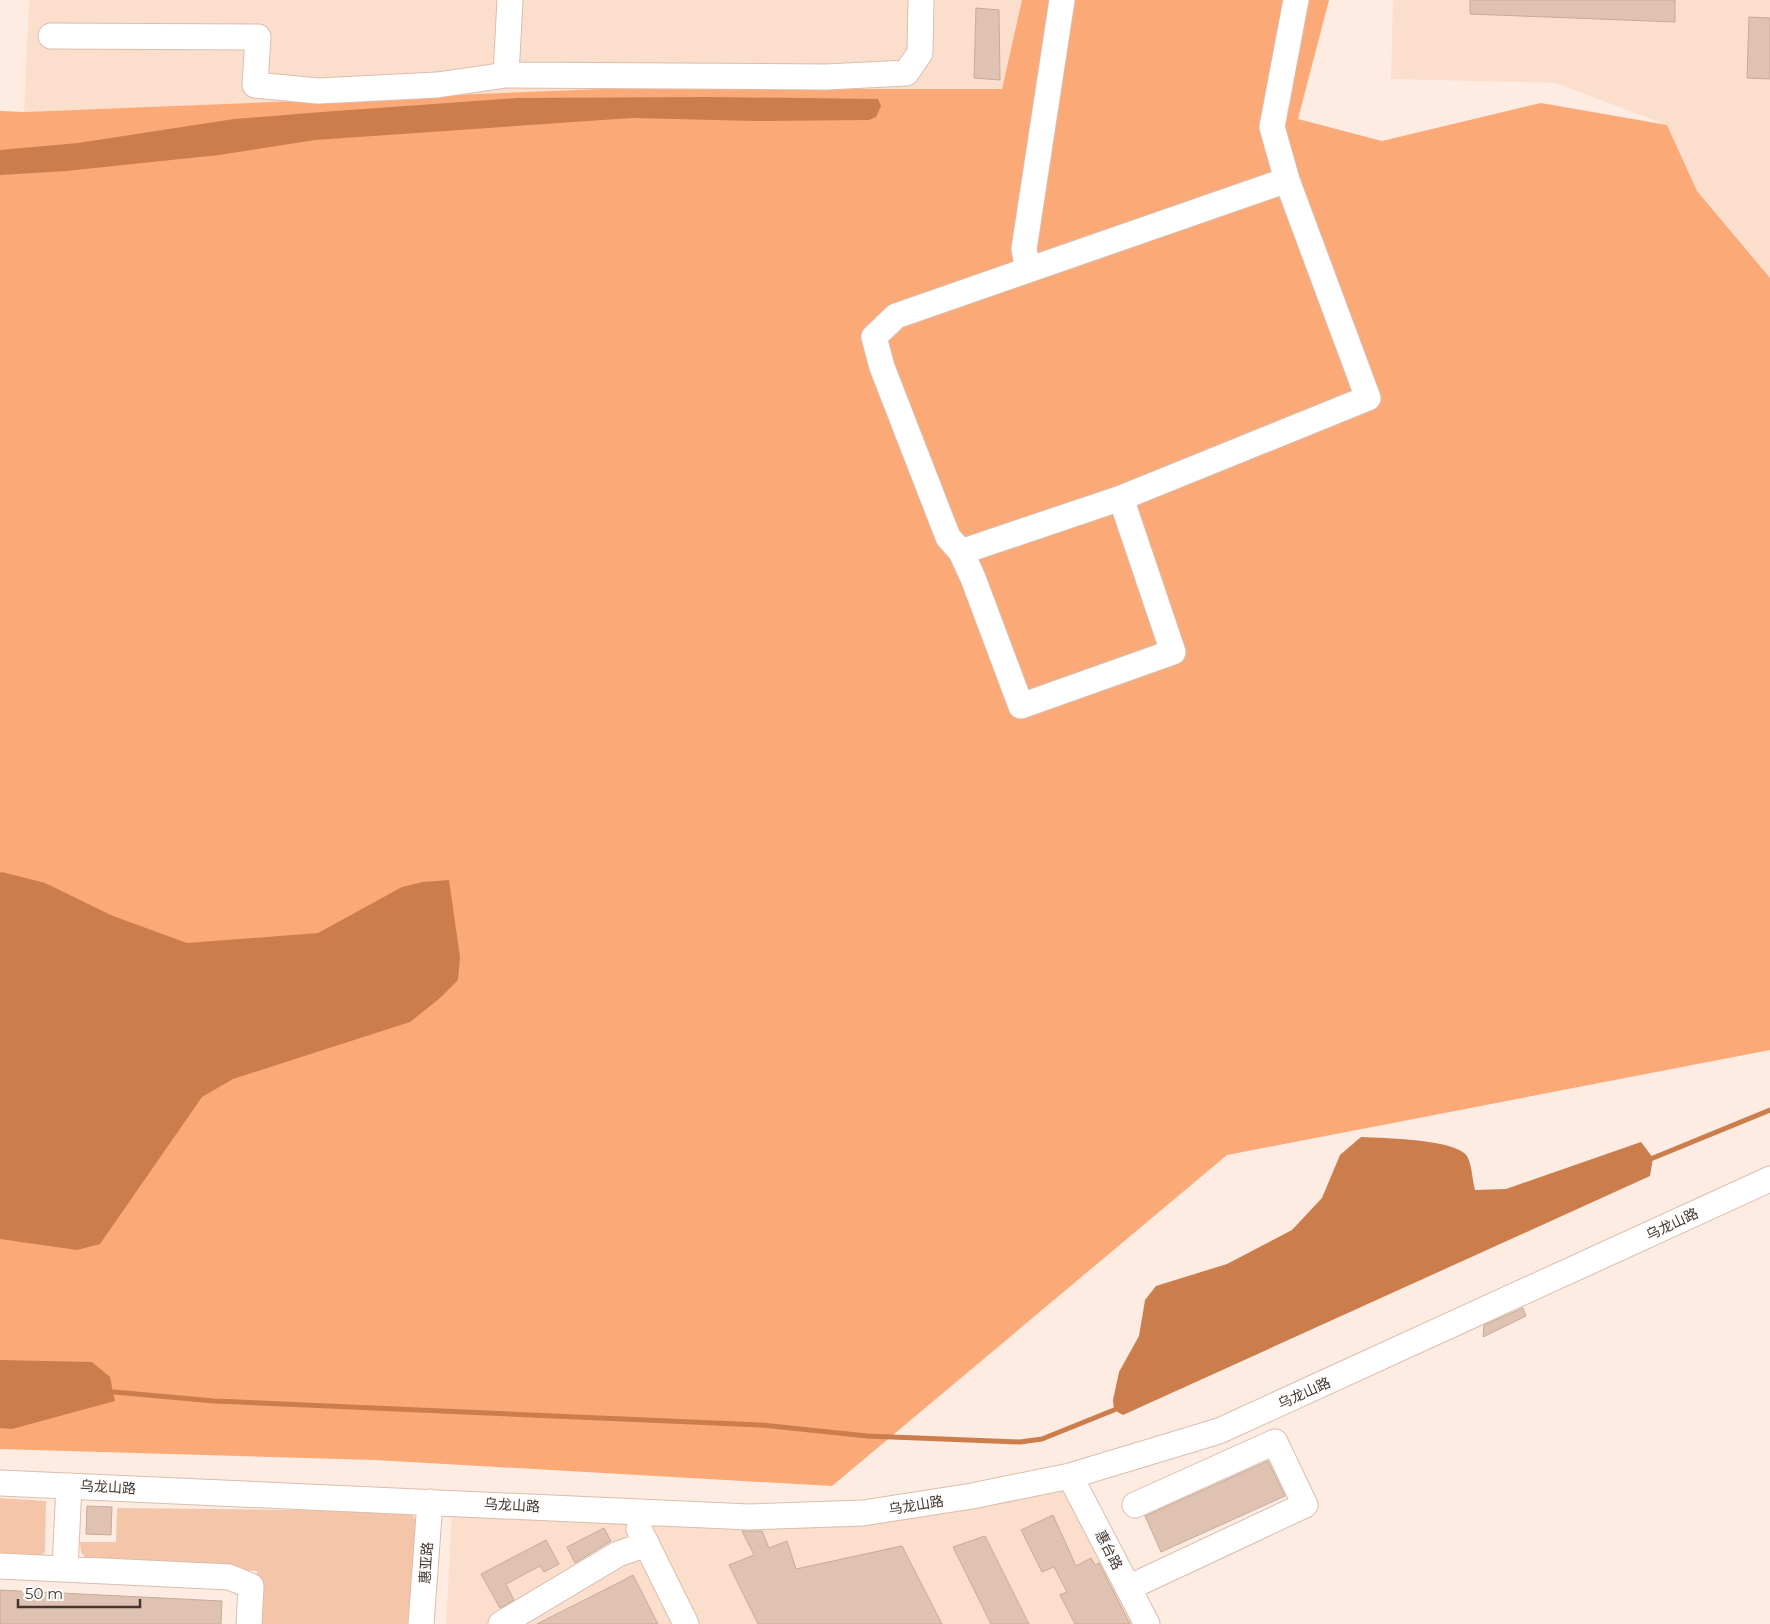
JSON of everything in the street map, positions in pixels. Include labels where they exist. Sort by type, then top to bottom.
[{"type":"street","points":[[506,75],[510,0]]},
{"type":"street","points":[[51,36],[258,37],[255,85],[318,91],[437,85],[506,75],[826,76],[906,73],[920,53],[921,0]]},
{"type":"street","points":[[1028,270],[1024,248],[1062,0]]},
{"type":"street","points":[[961,552],[1121,498],[1368,398],[1287,180],[1272,127],[1296,0]]},
{"type":"street","points":[[1121,498],[1172,652],[1021,706],[961,552],[948,537],[882,366],[874,337],[896,316],[1287,180]]},
{"type":"street","name":"乌龙山路","points":[[0,1483],[749,1517],[863,1513],[972,1496],[1070,1476],[1219,1430],[1770,1179]]},
{"type":"street","points":[[1128,1588],[1305,1505],[1275,1442],[1135,1505]]},
{"type":"street","name":"惠台路","points":[[1070,1476],[1147,1624]]},
{"type":"street","points":[[64,1568],[69,1486]]},
{"type":"street","name":"惠亚路","points":[[421,1624],[430,1502]]},
{"type":"street","points":[[630,1511],[686,1624]]},
{"type":"street","points":[[501,1624],[618,1554],[647,1544]]},
{"type":"street","points":[[0,1566],[229,1577],[238,1579],[251,1586],[249,1624]]},
{"type":"shaded area","points":[[29,0],[1022,0],[1002,89],[602,89],[24,112]]},
{"type":"shaded area","points":[[1022,0],[1329,0],[1298,119],[1382,141],[1541,103],[1667,125],[1697,191],[1770,278],[1770,1050],[1227,1155],[832,1486],[375,1460],[0,1449],[0,111],[24,112],[602,89],[1002,89]]},
{"type":"shaded area","points":[[1393,0],[1770,0],[1770,278],[1697,191],[1667,125],[1556,83],[1391,79]]},
{"type":"shaded area","points":[[710,97],[878,99],[881,106],[876,117],[869,120],[755,121],[632,118],[315,140],[219,155],[66,171],[0,175],[0,150],[78,143],[234,119],[518,98]]},
{"type":"shaded area","points":[[0,873],[45,883],[113,916],[187,943],[318,933],[402,887],[423,882],[449,880],[460,957],[458,980],[440,998],[410,1022],[233,1079],[202,1097],[100,1244],[77,1250],[0,1239]]},
{"type":"shaded area","points":[[1361,1137],[1417,1140],[1460,1150],[1469,1160],[1475,1190],[1506,1189],[1641,1142],[1653,1158],[1650,1176],[1123,1415],[1114,1410],[1113,1400],[1119,1372],[1139,1336],[1145,1300],[1156,1286],[1227,1264],[1292,1230],[1322,1198],[1340,1155]]},
{"type":"shaded area","points":[[0,1360],[92,1362],[110,1377],[115,1401],[12,1429],[0,1428]]},
{"type":"shaded area","points":[[1060,1489],[1079,1506],[1139,1624],[446,1624],[452,1510],[752,1524]]},
{"type":"shaded area","points":[[0,1498],[46,1501],[45,1552],[36,1560],[0,1559]]},
{"type":"shaded area","points":[[117,1508],[376,1511],[412,1515],[420,1523],[415,1624],[255,1624],[257,1571],[87,1560],[81,1552],[80,1542],[116,1542]]},
{"type":"building","points":[[1470,0],[1675,0],[1675,22],[1470,14]]},
{"type":"building","points":[[976,8],[999,10],[1000,80],[974,78]]},
{"type":"building","points":[[1749,17],[1770,18],[1770,79],[1747,78]]},
{"type":"building","points":[[1523,1308],[1526,1316],[1483,1337],[1484,1325]]},
{"type":"building","points":[[1268,1461],[1285,1496],[1161,1552],[1145,1516]]},
{"type":"building","points":[[87,1506],[112,1507],[111,1535],[86,1534]]},
{"type":"building","points":[[1053,1515],[1076,1566],[1091,1558],[1095,1565],[1099,1563],[1130,1624],[1075,1624],[1060,1595],[1067,1592],[1054,1567],[1042,1572],[1021,1530]]},
{"type":"building","points":[[604,1528],[611,1541],[575,1563],[567,1547]]},
{"type":"building","points":[[742,1531],[762,1531],[769,1548],[787,1541],[796,1569],[902,1546],[942,1624],[758,1624],[729,1565],[754,1555]]},
{"type":"building","points":[[985,1536],[1029,1624],[991,1624],[953,1547]]},
{"type":"building","points":[[546,1540],[559,1564],[544,1572],[540,1566],[506,1584],[514,1600],[500,1608],[481,1574]]},
{"type":"building","points":[[633,1575],[658,1624],[537,1624],[620,1582]]},
{"type":"building","points":[[0,1590],[222,1601],[221,1624],[0,1624]]},
{"type":"waterway","points":[[1653,1158],[1770,1110]]},
{"type":"waterway","points":[[114,1392],[214,1401],[761,1425],[867,1436],[1020,1442],[1042,1439],[1114,1410]]}]
